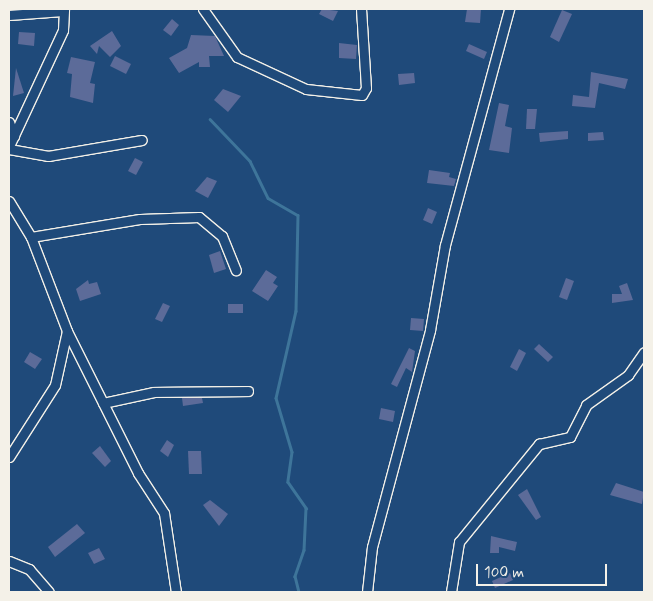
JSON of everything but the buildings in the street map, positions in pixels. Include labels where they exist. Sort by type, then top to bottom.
[{"type":"street","points":[[203,9],[237,57],[306,89],[362,95],[366,88],[361,9]]},
{"type":"street","points":[[367,592],[375,537],[430,330],[445,245],[509,9]]},
{"type":"street","points":[[9,15],[64,10],[63,30],[9,148],[48,156],[142,140]]},
{"type":"street","points":[[9,125],[14,136]]},
{"type":"street","points":[[9,201],[31,237],[67,331],[103,403],[168,523],[176,592]]},
{"type":"street","points":[[31,237],[140,219],[199,217],[222,236],[236,270]]},
{"type":"street","points":[[9,457],[55,385],[67,331]]},
{"type":"street","points":[[451,592],[459,542],[539,444],[570,437],[586,405],[628,376],[644,352]]},
{"type":"street","points":[[103,403],[154,392],[248,392]]},
{"type":"street","points":[[9,561],[29,569],[49,592]]},
{"type":"waterway","points":[[210,119],[250,161],[268,198],[298,215],[296,311],[276,398],[292,452],[288,482],[306,508],[304,550],[295,576],[299,592]]}]
